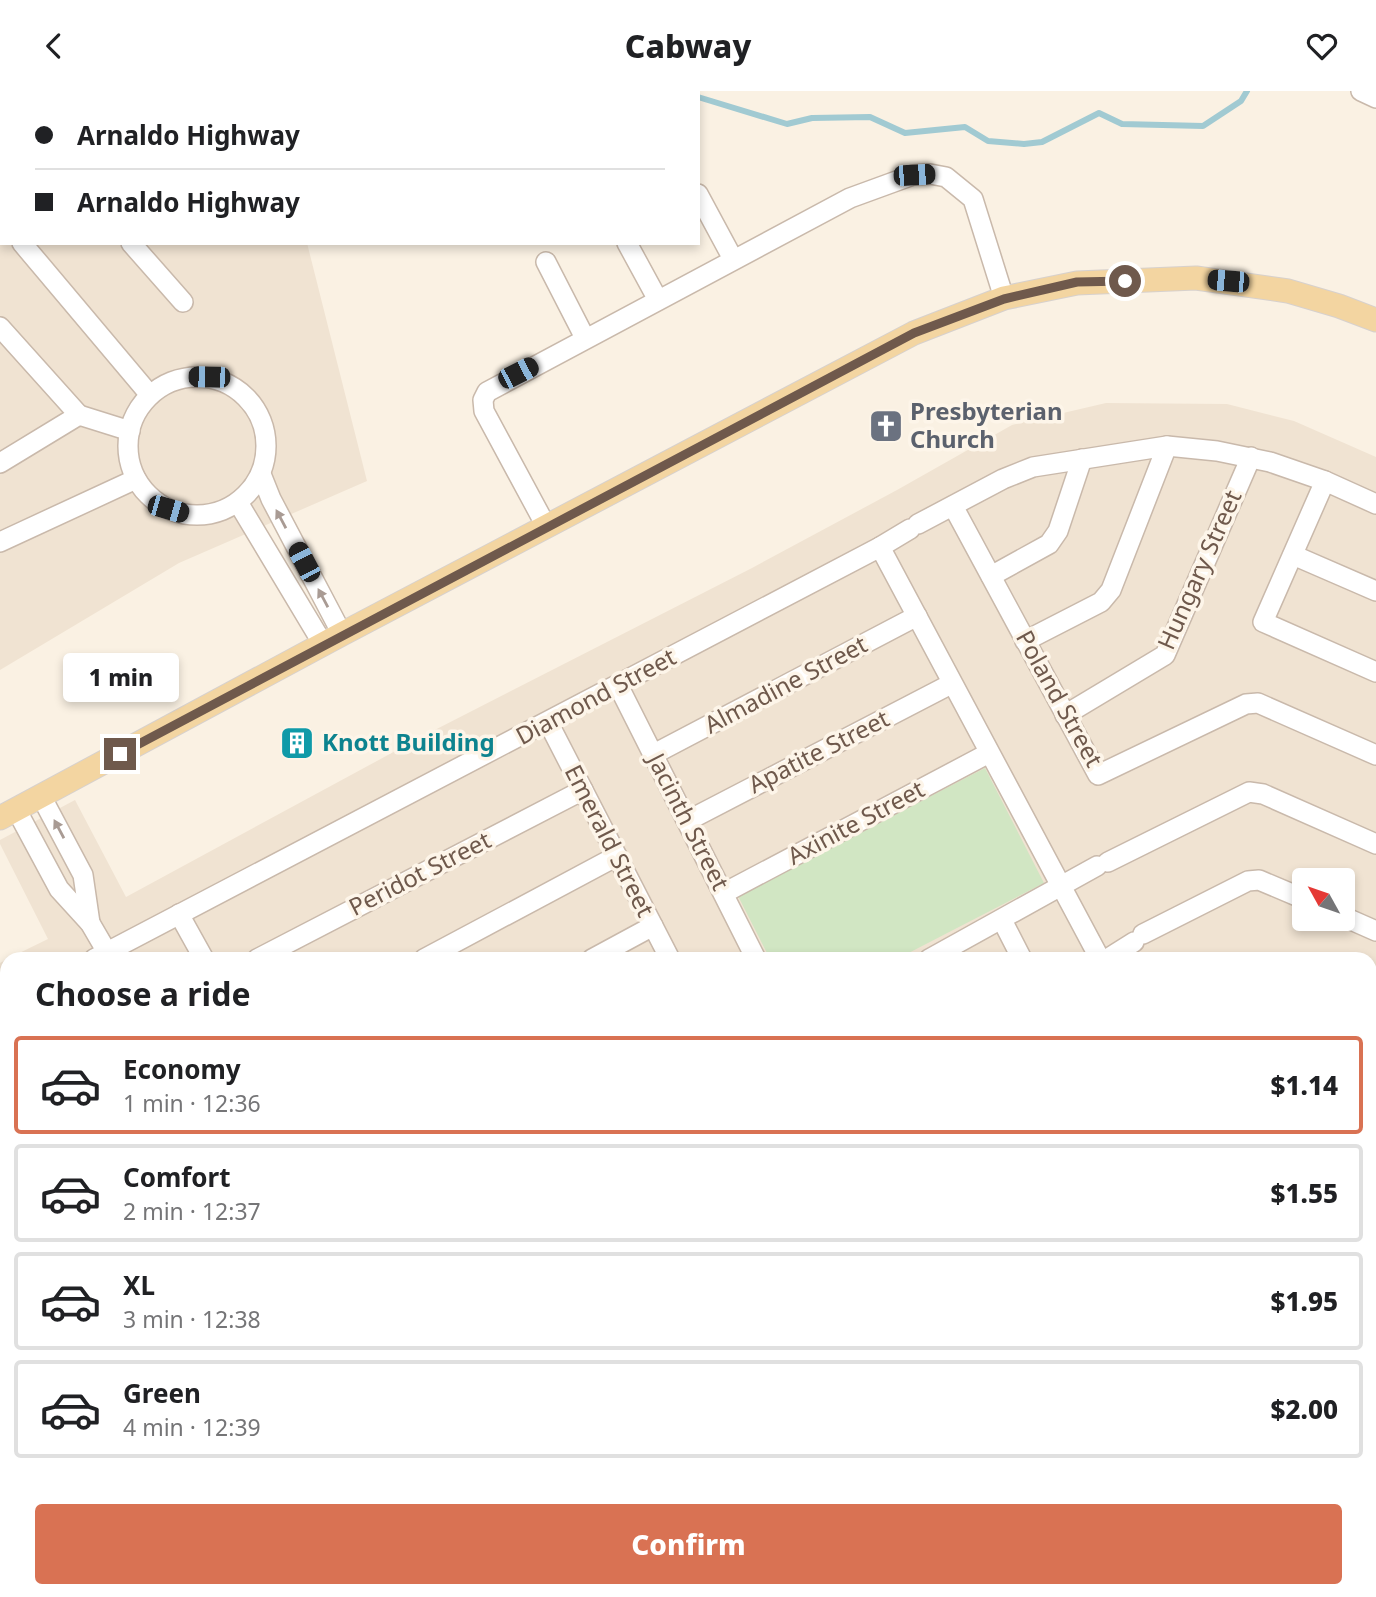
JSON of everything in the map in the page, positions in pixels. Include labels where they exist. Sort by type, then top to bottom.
[{"type":"main road","points":[[8,814],[333,639],[914,333],[1004,299],[1077,282],[1196,278],[1288,291],[1376,320]]},
{"type":"street","points":[[1361,91],[1376,99]]},
{"type":"street","points":[[546,526],[484,411],[483,400],[487,391],[850,198],[914,175],[946,177],[974,199],[1004,299]]},
{"type":"street","points":[[700,198],[733,259]]},
{"type":"street","points":[[24,245],[150,395]]},
{"type":"street","points":[[133,245],[183,302]]},
{"type":"street","points":[[628,245],[658,300]]},
{"type":"street","points":[[546,261],[585,338]]},
{"type":"street","points":[[2,333],[79,415],[130,431]]},
{"type":"street","points":[[188,377],[209,377],[229,384],[246,396],[259,413],[266,433],[267,454],[261,474],[239,504],[212,514],[190,515],[168,509],[149,496],[135,479],[128,447],[130,431],[137,411],[150,395],[168,383],[188,377]]},
{"type":"street","points":[[0,463],[79,415]]},
{"type":"street","points":[[1025,641],[1101,602],[1111,590],[1167,446]]},
{"type":"street","name":"Diamond Street","points":[[113,952],[179,914],[880,547],[1003,479],[1033,467],[1167,446],[1217,451],[1251,457],[1325,481],[1376,504]]},
{"type":"street","name":"Hungary Street","points":[[1065,715],[1165,655],[1251,457]]},
{"type":"street","points":[[991,576],[1049,544],[1058,531],[1082,459]]},
{"type":"street","points":[[261,474],[333,639]]},
{"type":"street","points":[[0,543],[135,479]]},
{"type":"street","points":[[1325,481],[1263,622],[1376,672]]},
{"type":"street","points":[[239,504],[333,639]]},
{"type":"street","name":"Poland Street","points":[[953,506],[1097,775],[1246,704],[1258,703],[1376,755]]},
{"type":"street","points":[[880,547],[1096,952]]},
{"type":"street","points":[[1293,555],[1376,591]]},
{"type":"street","name":"Almadine Street","points":[[654,754],[917,616]]},
{"type":"street","name":"Apatite Street","points":[[687,821],[951,684]]},
{"type":"street","name":"Jacinth Street","points":[[618,685],[753,952]]},
{"type":"street","name":"Emerald Street","points":[[548,722],[666,952]]},
{"type":"street","name":"Axinite Street","points":[[724,893],[989,753]]},
{"type":"street","name":"Peridot Street","points":[[271,952],[583,790]]},
{"type":"street","points":[[942,952],[1102,864],[1249,792],[1263,794],[1376,844]]},
{"type":"street","points":[[41,796],[83,875],[90,923],[102,952]]},
{"type":"street","points":[[8,814],[59,889],[90,923]]},
{"type":"street","points":[[437,952],[617,856]]},
{"type":"street","points":[[1117,952],[1138,938],[1248,881],[1259,880],[1292,894]]},
{"type":"street","points":[[179,914],[200,952]]},
{"type":"street","points":[[1002,920],[1018,952]]},
{"type":"street","points":[[1355,922],[1376,931]]},
{"type":"street","points":[[605,952],[653,926]]},
{"type":"shaded area","points":[[0,245],[308,245],[367,481],[179,563],[0,670]]},
{"type":"shaded area","points":[[1106,403],[1227,404],[1294,421],[1376,457],[1376,952],[21,952],[48,939],[0,840],[75,800],[126,897],[423,736],[752,568],[1012,425]]},
{"type":"green space","points":[[985,768],[1044,883],[911,952],[766,952],[738,896]]},
{"type":"waterway","points":[[700,98],[787,124],[812,118],[870,117],[905,133],[965,127],[988,141],[1024,144],[1042,142],[1099,113],[1122,124],[1203,126],[1241,101],[1247,91]]},
{"type":"place","name":"Presbyterian Church","points":[[886,426]]},
{"type":"place","name":"Knott Building","points":[[297,743]]},
{"type":"route","points":[[120,754],[914,333],[1004,299],[1077,282],[1125,281]]}]
